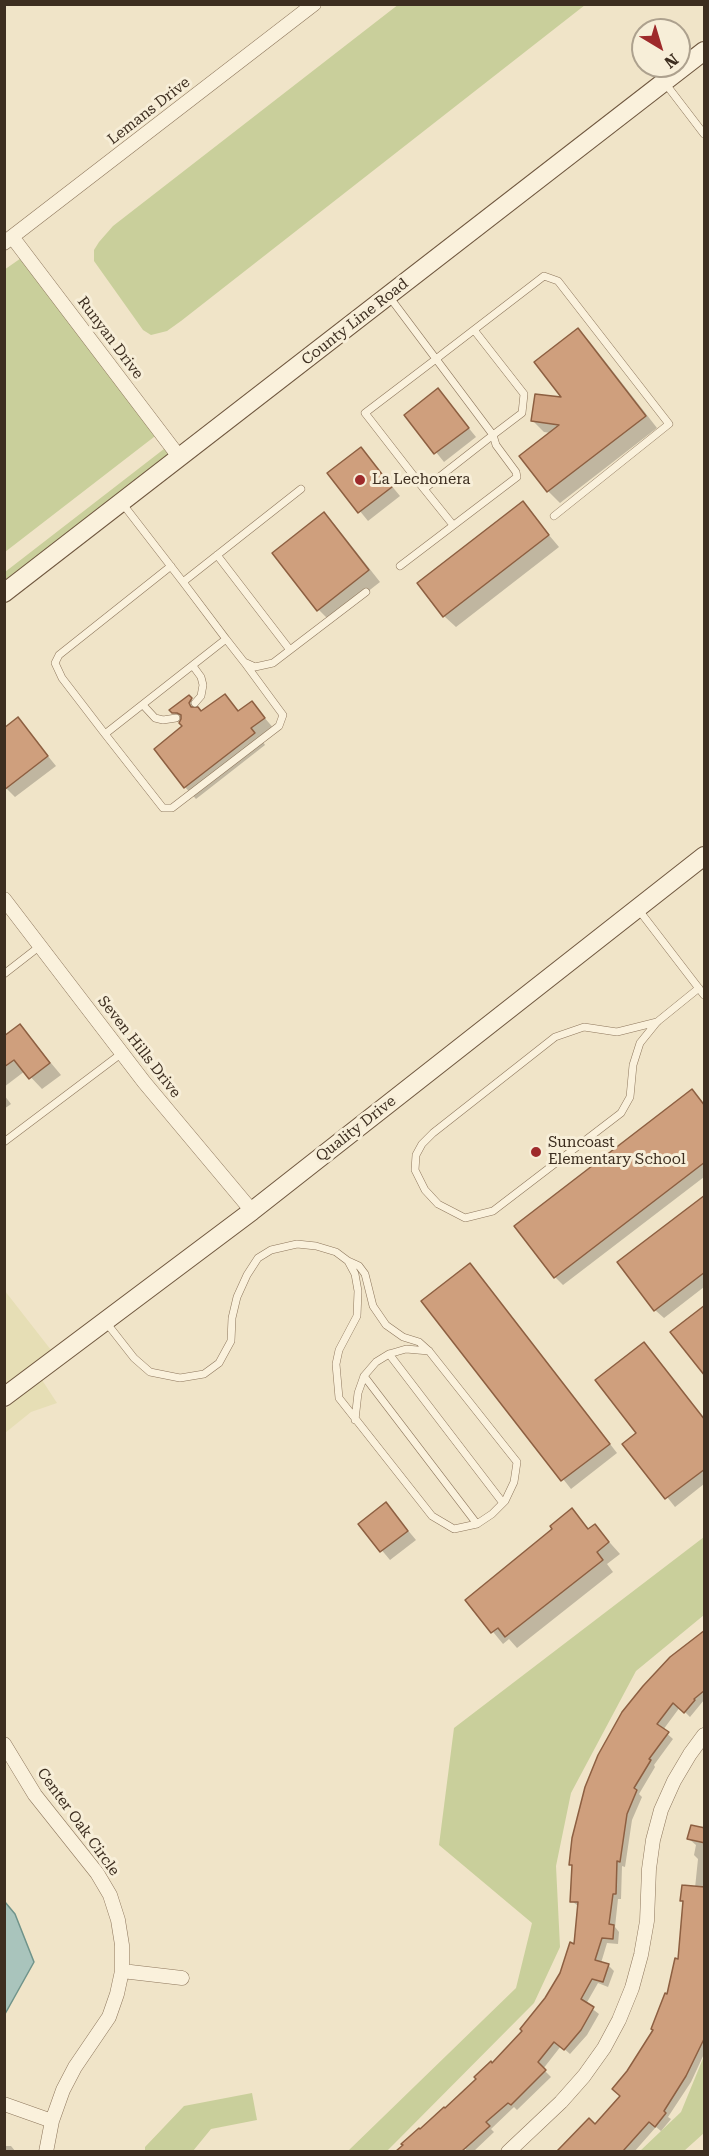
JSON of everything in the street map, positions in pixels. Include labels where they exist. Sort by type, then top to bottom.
[{"type":"main road","name":"County Line Road","points":[[4,593],[705,51]]},
{"type":"main road","name":"Quality Drive","points":[[4,1397],[252,1211],[705,856]]},
{"type":"street","name":"Lemans Drive","points":[[9,240],[314,4]]},
{"type":"street","name":"Runyan Drive","points":[[9,240],[180,458]]},
{"type":"street","name":"Seven Hills Drive","points":[[4,899],[144,1082],[252,1211]]},
{"type":"street","points":[[508,2151],[561,2102],[584,2076],[604,2048],[619,2020],[632,1988],[641,1955],[647,1921],[651,1850],[661,1810],[674,1781],[690,1754],[705,1735]]},
{"type":"street","name":"Center Oak Circle","points":[[4,1744],[35,1796],[97,1873],[110,1895],[118,1920],[122,1945],[122,1971],[109,2017],[75,2067],[63,2090],[52,2121],[46,2151]]},
{"type":"street","points":[[122,1971],[182,1978]]},
{"type":"street","points":[[4,2104],[52,2121]]},
{"type":"lane","points":[[665,83],[705,134]]},
{"type":"lane","points":[[453,525],[364,413],[544,276],[558,281],[669,424],[554,516]]},
{"type":"lane","points":[[388,296],[493,435],[496,445],[516,472],[517,477],[400,566]]},
{"type":"lane","points":[[424,489],[522,413],[524,394],[474,330]]},
{"type":"lane","points":[[183,582],[301,489]]},
{"type":"lane","points":[[122,503],[171,566],[283,716],[279,726],[172,808],[163,808],[62,678],[55,663],[59,655],[171,566]]},
{"type":"lane","points":[[217,555],[290,650]]},
{"type":"lane","points":[[244,663],[255,667],[273,663],[366,592]]},
{"type":"lane","points":[[105,734],[226,639]]},
{"type":"lane","points":[[193,666],[201,677],[203,685],[201,696],[195,703]]},
{"type":"lane","points":[[143,705],[155,717],[163,720],[176,718]]},
{"type":"lane","points":[[638,908],[702,992],[657,1022],[640,1043],[633,1065],[630,1097],[621,1113],[493,1211],[465,1218],[438,1204],[425,1190],[415,1170],[416,1155],[422,1144],[432,1133],[555,1037],[584,1027],[617,1032],[657,1022]]},
{"type":"lane","points":[[4,974],[40,946]]},
{"type":"lane","points":[[4,1143],[122,1053]]},
{"type":"lane","points":[[105,1321],[134,1358],[150,1372],[180,1378],[204,1374],[219,1363],[231,1341],[232,1318],[237,1297],[258,1258],[271,1250],[297,1244],[316,1246],[336,1252],[359,1266],[365,1274],[373,1306],[386,1325],[403,1337],[419,1342],[429,1351],[517,1462],[514,1482],[503,1503],[477,1524],[454,1529],[432,1516],[339,1398],[336,1364],[339,1350],[357,1316],[358,1292],[355,1274],[348,1261]]},
{"type":"lane","points":[[355,1420],[358,1393],[364,1376],[376,1362],[389,1354],[405,1349],[429,1351]]},
{"type":"lane","points":[[389,1354],[503,1503]]},
{"type":"lane","points":[[364,1376],[477,1524]]},
{"type":"shaded area","points":[[5,1291],[51,1350],[5,1386]]},
{"type":"shaded area","points":[[42,1380],[57,1403],[31,1412],[5,1433],[5,1409]]},
{"type":"green space","points":[[399,4],[585,5],[181,321],[167,331],[151,335],[143,330],[94,261],[94,250],[99,242],[113,226]]},
{"type":"green space","points":[[24,256],[163,430],[5,552],[4,270]]},
{"type":"green space","points":[[173,442],[178,449],[5,582],[5,572]]},
{"type":"green space","points":[[704,1537],[704,1615],[636,1671],[571,1793],[556,1866],[560,1947],[534,2003],[387,2151],[348,2151],[516,1988],[532,1923],[439,1845],[454,1728]]},
{"type":"green space","points":[[704,2056],[704,2133],[684,2151],[640,2151],[681,2112]]},
{"type":"green space","points":[[252,2093],[257,2120],[211,2129],[193,2151],[145,2151],[145,2147],[184,2106]]},
{"type":"water","points":[[5,1902],[15,1914],[34,1962],[5,2014]]},
{"type":"building","points":[[578,328],[646,416],[547,492],[519,456],[559,425],[531,421],[535,394],[561,397],[534,362]]},
{"type":"building","points":[[438,388],[469,428],[434,454],[404,415]]},
{"type":"building","name":"La Lechonera","points":[[361,447],[392,487],[358,513],[327,473]]},
{"type":"building","points":[[523,501],[549,535],[443,617],[417,583]]},
{"type":"building","points":[[324,512],[369,570],[317,611],[272,553]]},
{"type":"building","points":[[225,694],[238,711],[252,701],[265,718],[251,728],[255,733],[184,788],[154,749],[182,726],[179,723],[181,715],[169,710],[189,695],[192,698],[189,703],[191,707],[198,707],[201,711]]},
{"type":"building","points":[[18,717],[48,756],[4,790],[4,728]]},
{"type":"building","points":[[20,1024],[50,1063],[29,1079],[14,1060],[4,1067],[4,1036]]},
{"type":"building","points":[[692,1089],[705,1106],[705,1162],[554,1278],[514,1226]]},
{"type":"building","points":[[705,1195],[705,1272],[654,1311],[617,1262]]},
{"type":"building","points":[[470,1263],[610,1444],[561,1481],[421,1301]]},
{"type":"building","points":[[705,1305],[705,1376],[670,1332]]},
{"type":"building","points":[[644,1342],[705,1420],[705,1469],[665,1499],[622,1444],[636,1433],[595,1380]]},
{"type":"building","points":[[386,1502],[408,1531],[380,1552],[358,1524]]},
{"type":"building","points":[[572,1508],[588,1529],[595,1524],[609,1542],[597,1552],[603,1560],[505,1637],[498,1628],[491,1633],[465,1600],[552,1529],[550,1526]]},
{"type":"building","points":[[705,1630],[705,1690],[694,1699],[684,1713],[673,1703],[657,1724],[669,1732],[649,1759],[651,1760],[634,1788],[637,1790],[627,1814],[620,1862],[617,1861],[616,1894],[613,1894],[609,1924],[614,1925],[613,1939],[602,1938],[595,1960],[609,1964],[603,1982],[592,1979],[581,1999],[594,2007],[581,2030],[564,2050],[554,2042],[538,2062],[546,2070],[511,2105],[508,2103],[486,2122],[490,2126],[462,2151],[396,2151],[403,2145],[401,2144],[476,2079],[474,2077],[491,2061],[492,2063],[522,2031],[520,2029],[545,1998],[560,1973],[570,1942],[574,1944],[578,1902],[570,1902],[572,1865],[569,1865],[572,1838],[585,1787],[598,1755],[622,1712],[643,1686],[670,1657]]},
{"type":"building","points":[[691,1825],[705,1828],[705,1843],[687,1839]]},
{"type":"building","points":[[682,1885],[705,1887],[705,2037],[686,2076],[664,2111],[666,2113],[655,2127],[649,2122],[623,2151],[557,2151],[589,2118],[595,2124],[620,2096],[612,2089],[627,2071],[653,2030],[651,2029],[665,1993],[667,1994],[675,1958],[678,1959],[683,1901],[680,1901]]},
{"type":"place","name":"La Lechonera","points":[[360,480]]},
{"type":"place","name":"Suncoast Elementary School","points":[[536,1152]]}]
